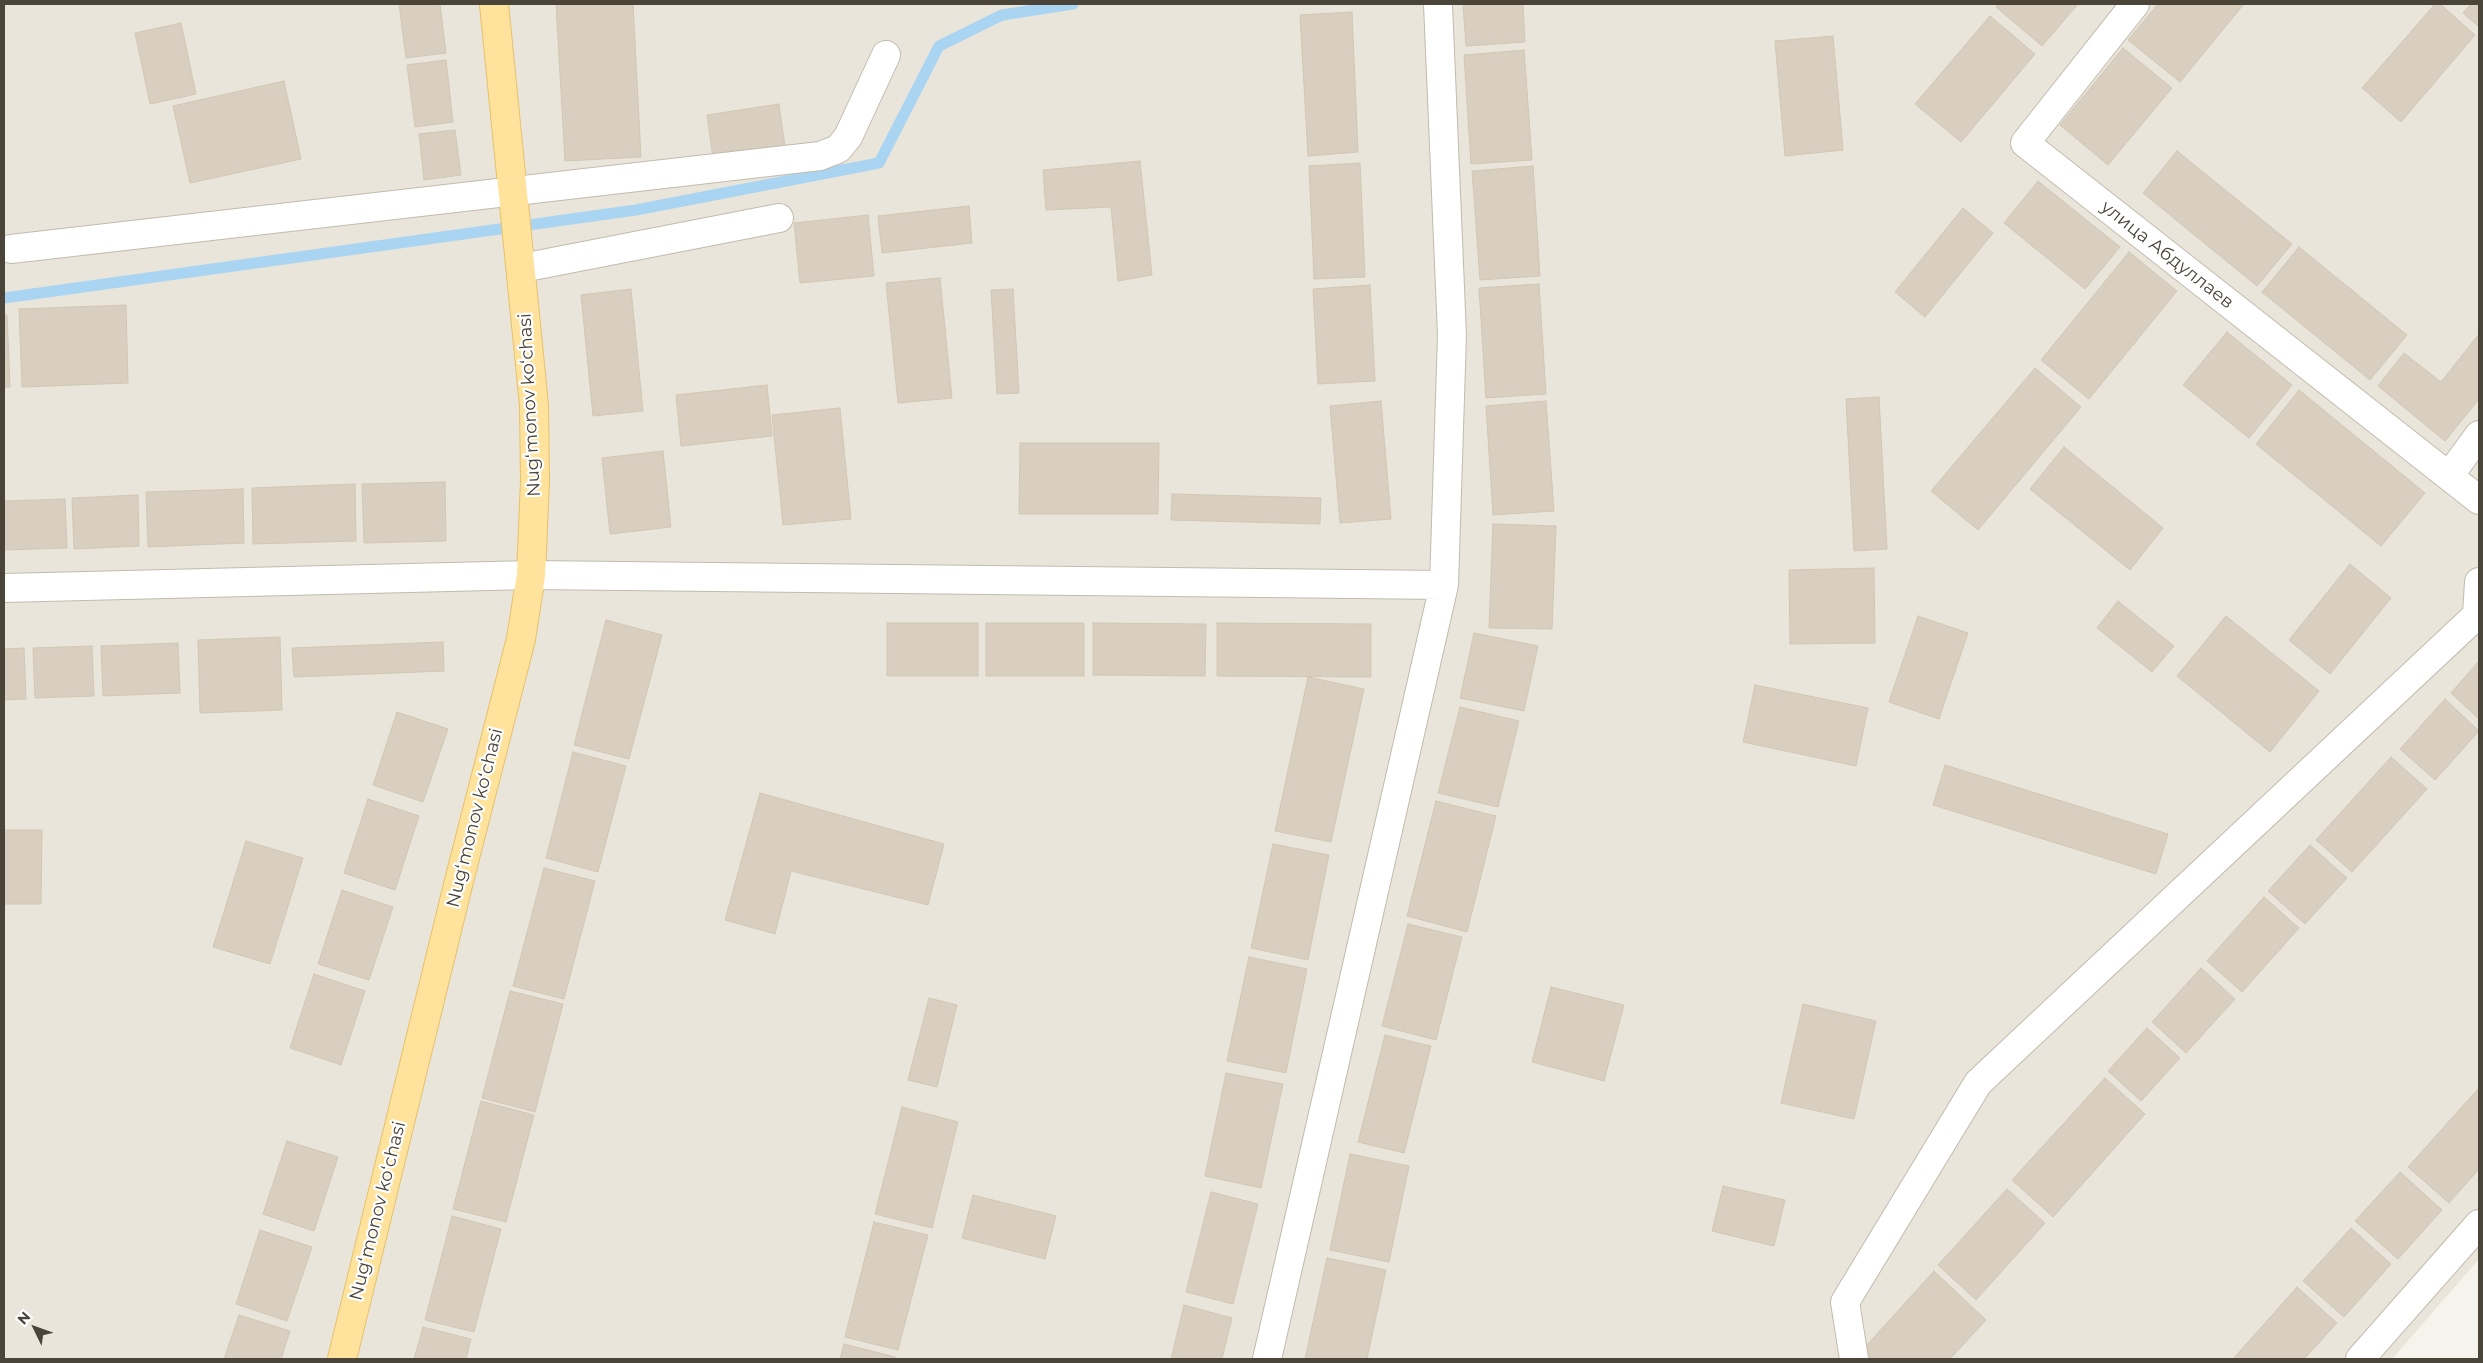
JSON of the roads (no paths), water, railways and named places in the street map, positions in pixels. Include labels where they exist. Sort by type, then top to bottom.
[{"type":"main road","points":[[494,4],[512,192]]},
{"type":"main road","name":"Nugʻmonov koʻchasi","points":[[342,1359],[521,639],[531,575],[535,481],[534,405],[522,268],[512,192]]},
{"type":"street","points":[[1267,1359],[1444,585],[1452,335],[1438,4]]},
{"type":"street","name":"улица Абдуллаев","points":[[2135,4],[2025,143],[2449,476]]},
{"type":"street","points":[[11,249],[820,156],[838,149],[848,137],[886,55]]},
{"type":"street","points":[[522,268],[779,218]]},
{"type":"street","points":[[2479,435],[2449,476],[2479,500]]},
{"type":"street","points":[[4,588],[531,575],[1444,585]]},
{"type":"street","points":[[1854,1359],[1845,1302],[1978,1082],[2477,615],[2479,582]]},
{"type":"street","points":[[2360,1359],[2479,1224]]},
{"type":"waterway","points":[[4,298],[636,210],[879,163],[939,46],[1002,15],[1073,4]]}]
